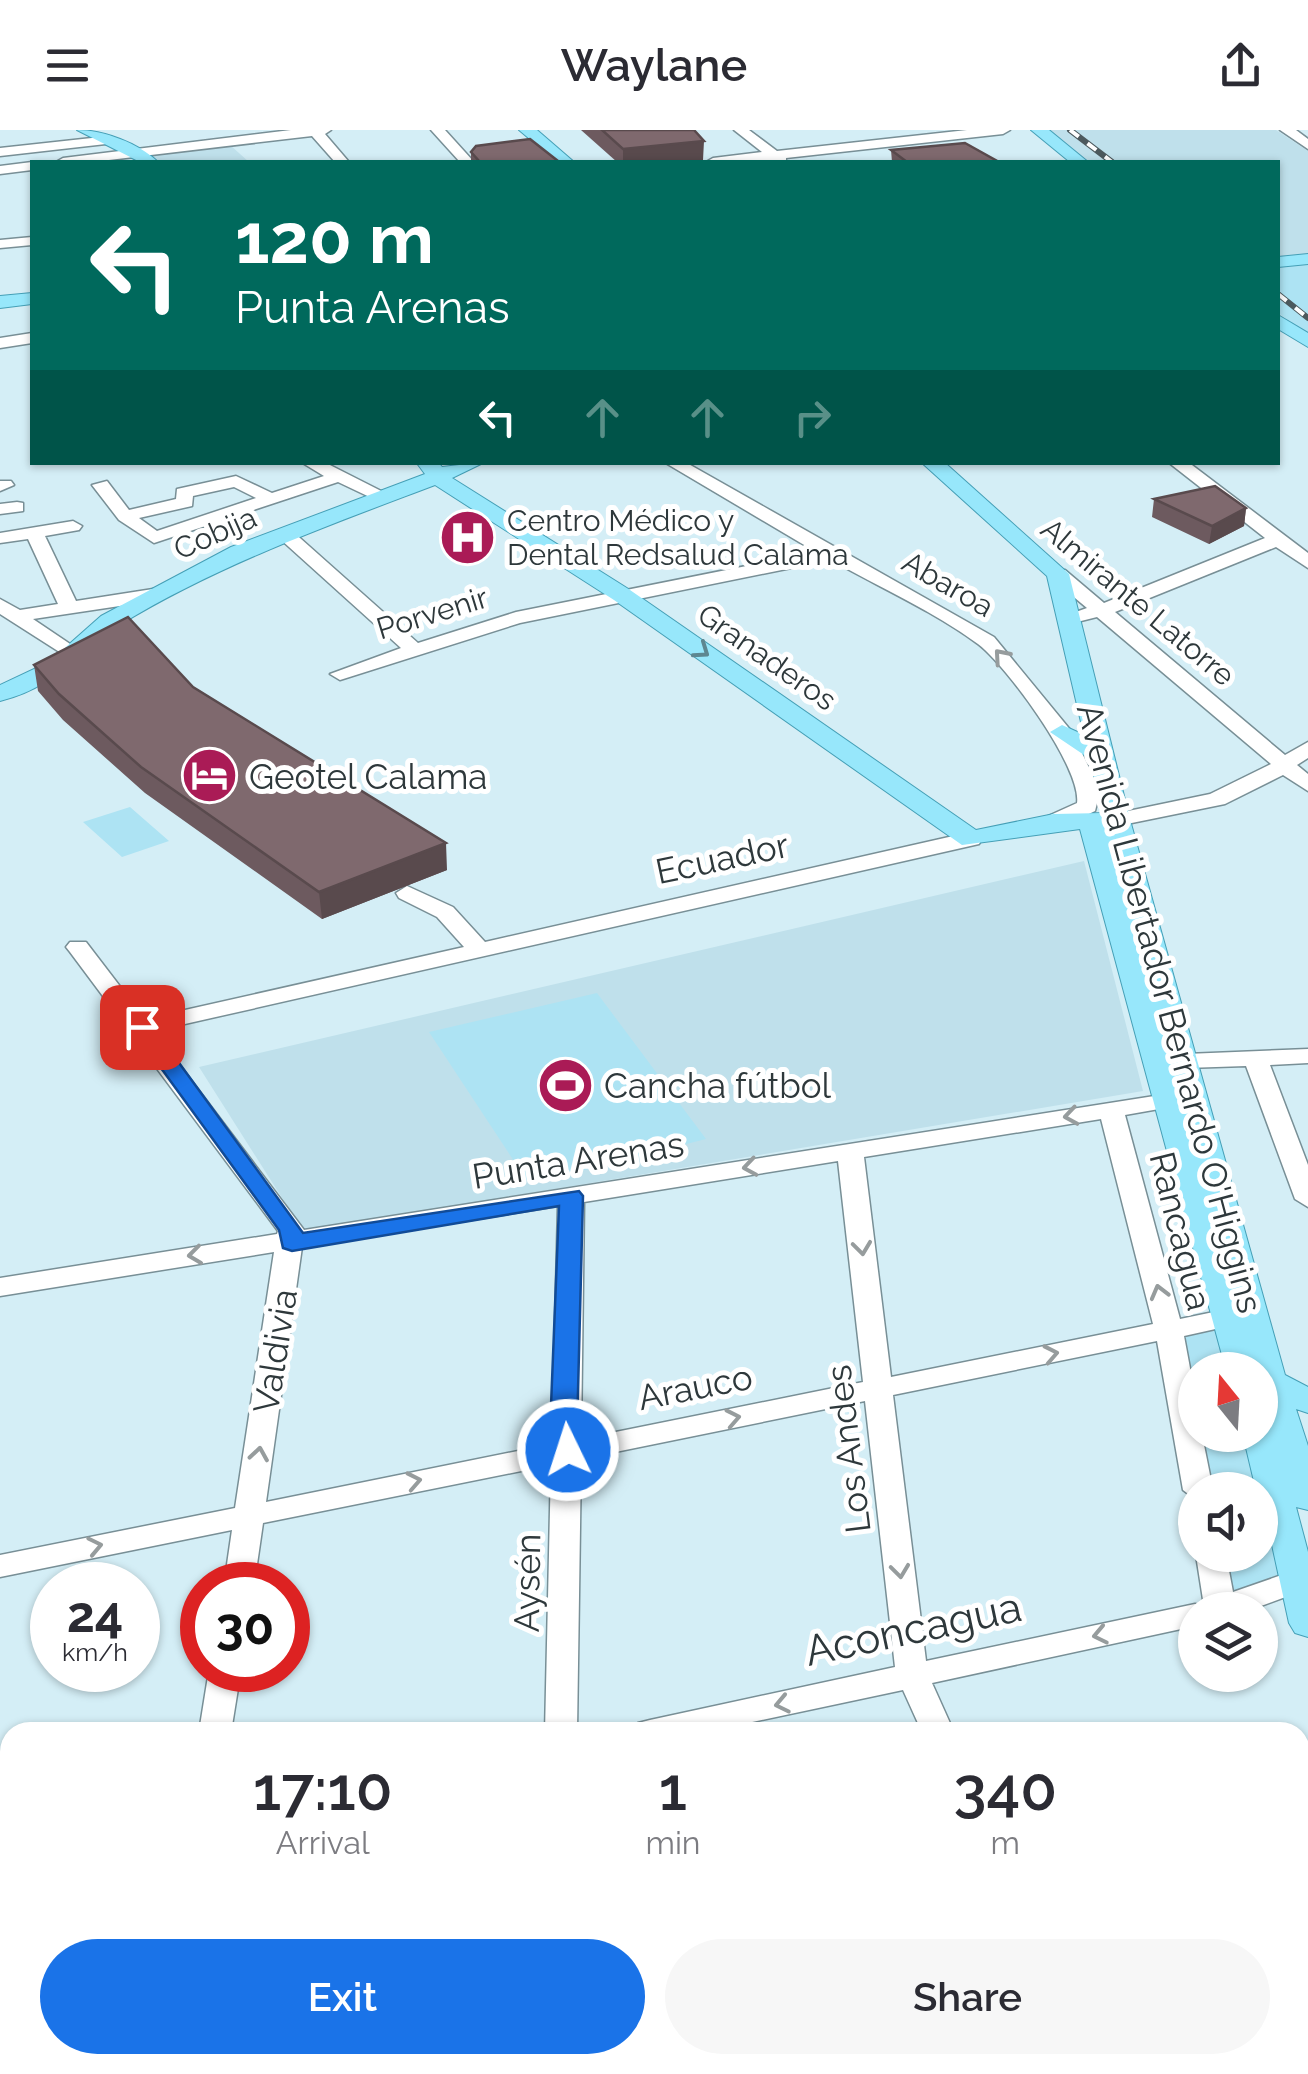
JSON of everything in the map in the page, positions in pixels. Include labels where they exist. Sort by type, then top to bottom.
[{"type":"main road","points":[[527,130],[564,160]]},
{"type":"main road","points":[[1030,130],[1072,160]]},
{"type":"main road","points":[[1039,130],[1072,160]]},
{"type":"main road","points":[[92,136],[141,151]]},
{"type":"main road","points":[[1280,262],[1308,259]]},
{"type":"main road","points":[[0,302],[30,299]]},
{"type":"main road","points":[[1280,322],[1308,341]]},
{"type":"main road","name":"Cobija","points":[[0,694],[57,667],[110,620],[153,595],[285,534],[384,497],[432,470],[460,465]]},
{"type":"main road","name":"Almirante Latorre","points":[[934,465],[1058,574]]},
{"type":"main road","name":"Granaderos","points":[[432,470],[622,595],[972,839]]},
{"type":"main road","name":"Avenida Libertador Bernardo O'Higgins","points":[[1058,574],[1102,755],[1104,820],[1167,1101],[1228,1318],[1281,1411],[1296,1581],[1308,1624]]},
{"type":"main road","points":[[1062,732],[1102,755]]},
{"type":"main road","name":"Avenida Libertador Bernardo O'Higgins","points":[[1104,820],[1186,1061],[1308,1498]]},
{"type":"main road","name":"Ecuador","points":[[972,839],[1054,822],[1104,820]]},
{"type":"street","points":[[314,130],[340,160]]},
{"type":"street","points":[[88,160],[141,151],[239,146],[324,130]]},
{"type":"street","points":[[438,130],[465,160]]},
{"type":"street","points":[[742,130],[779,159],[1002,130]]},
{"type":"street","points":[[1287,130],[1308,144]]},
{"type":"street","points":[[0,152],[92,136]]},
{"type":"street","points":[[0,170],[30,166]]},
{"type":"street","points":[[0,244],[30,241]]},
{"type":"street","points":[[0,342],[30,338]]},
{"type":"street","points":[[316,465],[384,497]]},
{"type":"street","name":"Abaroa","points":[[677,465],[988,641],[1062,732],[1090,799],[1080,811],[1054,822]]},
{"type":"street","points":[[1180,465],[1308,562]]},
{"type":"street","points":[[101,485],[125,516],[154,538],[340,476]]},
{"type":"street","points":[[186,502],[183,492],[236,481],[271,499]]},
{"type":"street","points":[[125,516],[186,502],[214,518]]},
{"type":"street","points":[[0,538],[72,526]]},
{"type":"street","points":[[34,532],[70,609]]},
{"type":"street","points":[[285,534],[415,650]]},
{"type":"street","points":[[1069,618],[1103,610],[1278,540]]},
{"type":"street","name":"Porvenir","points":[[340,674],[516,618],[837,553]]},
{"type":"street","name":"Almirante Latorre","points":[[1058,574],[1308,785]]},
{"type":"street","points":[[8,611],[70,609],[153,595]]},
{"type":"street","points":[[8,611],[72,654]]},
{"type":"street","name":"Ecuador","points":[[1104,820],[1218,802],[1284,766],[1308,748]]},
{"type":"street","name":"Ecuador","points":[[142,1027],[972,839]]},
{"type":"street","points":[[407,893],[445,912],[479,949]]},
{"type":"street","name":"Valdivia","points":[[78,946],[291,1230],[242,1562]]},
{"type":"street","points":[[1186,1061],[1308,1056]]},
{"type":"street","points":[[1255,1058],[1308,1200]]},
{"type":"street","name":"Punta Arenas","points":[[0,1287],[1167,1101]]},
{"type":"street","name":"Rancagua","points":[[1111,1110],[1169,1330],[1195,1472]]},
{"type":"street","name":"Los Andes","points":[[850,1151],[912,1675],[933,1722]]},
{"type":"street","name":"Aysén","points":[[562,1722],[568,1450],[564,1431],[571,1196]]},
{"type":"street","name":"Arauco","points":[[0,1566],[250,1512],[1228,1318]]},
{"type":"street","points":[[1267,1592],[1296,1581]]},
{"type":"street","name":"Aconcagua","points":[[696,1722],[1178,1619]]},
{"type":"street","points":[[216,1722],[221,1692]]},
{"type":"shaded area","points":[[1049,130],[1276,130],[1308,151],[1308,256],[1280,258],[1280,160],[1086,160]]},
{"type":"shaded area","points":[[230,145],[247,160],[156,160],[150,155]]},
{"type":"shaded area","points":[[1308,264],[1308,334],[1280,314],[1280,267]]},
{"type":"shaded area","points":[[130,807],[169,841],[122,857],[83,822]]},
{"type":"shaded area","points":[[1084,861],[1143,1091],[303,1231],[199,1067]]},
{"type":"shaded area","name":"Cancha fútbol","points":[[597,993],[706,1139],[529,1184],[429,1032]]},
{"type":"shaded area","points":[[1215,1328],[1227,1352],[1178,1352],[1178,1380],[1169,1331]]},
{"type":"shaded area","points":[[1191,1452],[1255,1452],[1260,1472],[1195,1472]]},
{"type":"shaded area","points":[[1278,1550],[1286,1584],[1265,1592],[1218,1592],[1214,1572],[1278,1572]]},
{"type":"building","points":[[602,130],[694,130],[704,141],[623,149]]},
{"type":"building","points":[[530,139],[557,160],[478,160],[471,152],[476,146]]},
{"type":"building","points":[[965,143],[995,160],[904,160],[891,150]]},
{"type":"building","points":[[1215,486],[1246,508],[1212,526],[1154,499]]},
{"type":"building","name":"Geotel Calama","points":[[128,617],[193,687],[446,843],[319,892],[141,767],[59,694],[34,665]]},
{"type":"railway","points":[[1070,130],[1109,160]]},
{"type":"railway","points":[[1280,296],[1308,318]]},
{"type":"place","name":"Centro Médico y Dental Redsalud Calama","points":[[468,537]]},
{"type":"place","name":"Geotel Calama","points":[[210,776]]},
{"type":"place","name":"Cancha fútbol","points":[[565,1085]]},
{"type":"route","points":[[142,1027],[291,1230],[292,1243],[571,1196],[564,1431],[568,1450]]}]
